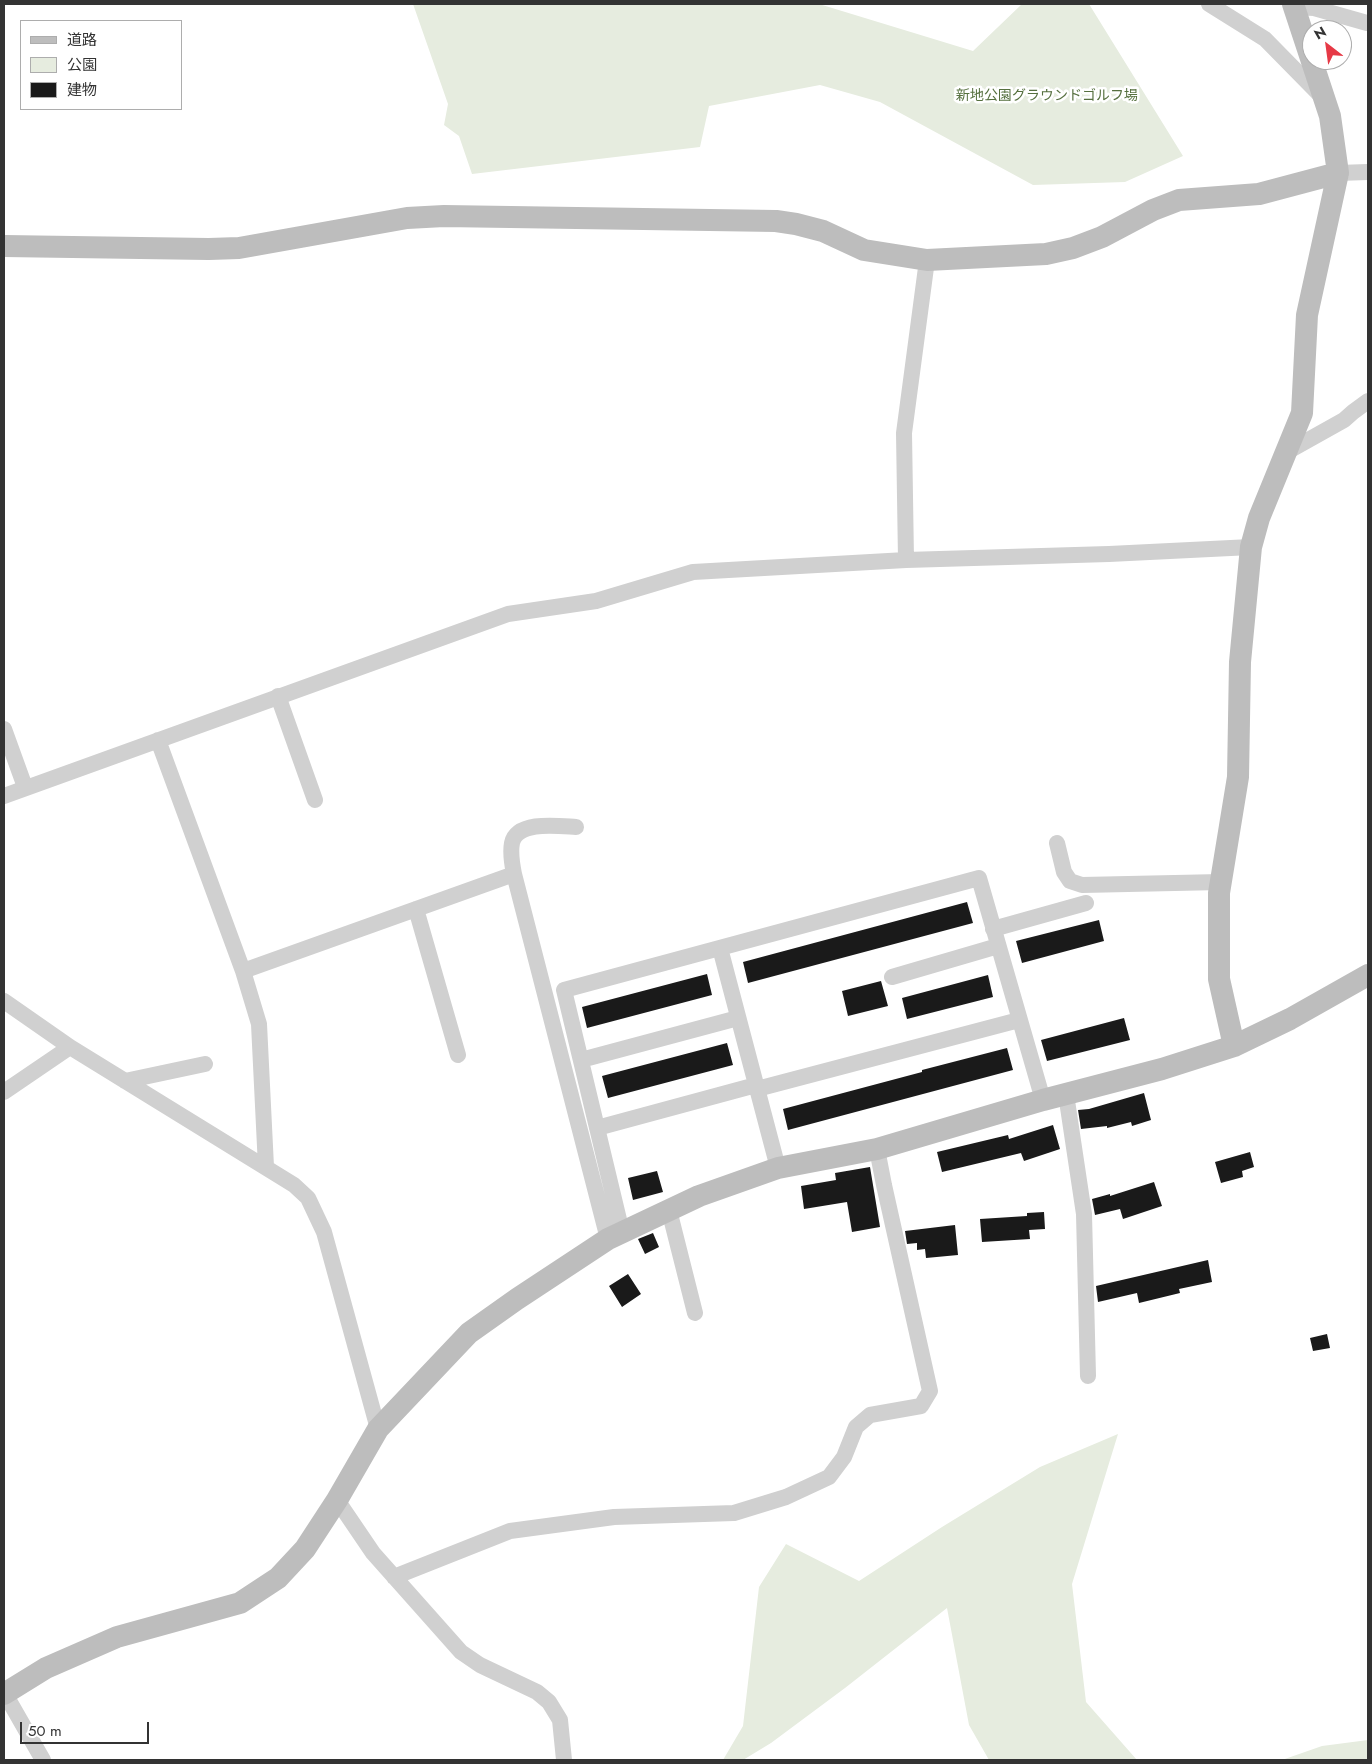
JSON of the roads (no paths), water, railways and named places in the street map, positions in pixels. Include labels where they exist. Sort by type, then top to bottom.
[{"type":"street","points":[[1209,4],[1265,39],[1324,100]]},
{"type":"street","points":[[1234,1046],[1219,978],[1219,893],[1238,777],[1240,662],[1251,547],[1259,518],[1302,413],[1307,315],[1338,173],[1330,116],[1294,5],[1314,8],[1367,23]]},
{"type":"street","points":[[4,246],[239,248],[406,218],[444,216],[776,221],[796,224],[823,232],[864,250],[927,260],[1046,254],[1073,248],[1102,237],[1152,210],[1179,200],[1258,194],[1338,173],[1368,172]]},
{"type":"street","points":[[906,560],[904,433],[927,260]]},
{"type":"street","points":[[1285,453],[1344,420],[1368,401]]},
{"type":"street","points":[[4,796],[508,614],[596,601],[694,572],[906,560],[1108,554],[1251,547]]},
{"type":"street","points":[[278,696],[315,800]]},
{"type":"street","points":[[4,729],[25,787]]},
{"type":"street","points":[[158,740],[243,971],[260,1024],[266,1167]]},
{"type":"street","points":[[576,827],[537,826],[522,829],[512,840],[511,855],[514,874],[615,1236]]},
{"type":"street","points":[[1058,843],[1064,872],[1070,881],[1082,885],[1221,882]]},
{"type":"street","points":[[243,971],[514,874]]},
{"type":"street","points":[[615,1236],[597,1128],[564,990],[979,878],[1043,1100]]},
{"type":"street","points":[[993,929],[1086,903]]},
{"type":"street","points":[[416,909],[458,1055]]},
{"type":"street","points":[[892,977],[998,946]]},
{"type":"street","points":[[720,948],[778,1168]]},
{"type":"street","points":[[43,1760],[4,1693],[46,1668],[116,1637],[240,1603],[278,1578],[300,1554],[337,1500],[378,1429],[469,1333],[517,1298],[615,1236],[699,1196],[778,1168],[878,1149],[1043,1100],[1162,1069],[1234,1046],[1290,1019],[1368,975]]},
{"type":"street","points":[[4,1002],[70,1047],[294,1185],[308,1198],[324,1232],[378,1429]]},
{"type":"street","points":[[581,1060],[738,1018]]},
{"type":"street","points":[[597,1128],[1019,1020]]},
{"type":"street","points":[[4,1092],[70,1047]]},
{"type":"street","points":[[125,1081],[205,1064]]},
{"type":"street","points":[[1066,1094],[1084,1214],[1088,1376]]},
{"type":"street","points":[[394,1576],[510,1531],[614,1517],[734,1513],[786,1497],[829,1477],[844,1457],[856,1427],[870,1415],[922,1406],[930,1391],[884,1185],[878,1149]]},
{"type":"street","points":[[669,1210],[695,1313]]},
{"type":"street","points":[[337,1500],[373,1553],[461,1652],[480,1666],[537,1692],[549,1702],[560,1720],[564,1760]]},
{"type":"park label","name":"新地公園グラウンドゴルフ場","points":[[1047,97]]}]
